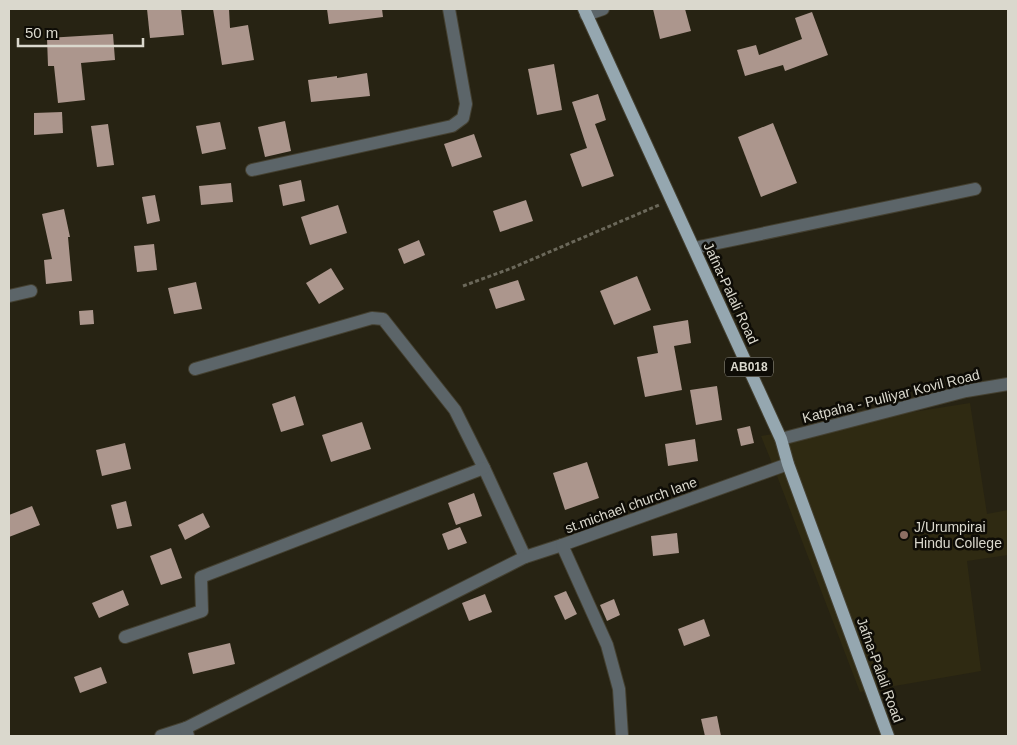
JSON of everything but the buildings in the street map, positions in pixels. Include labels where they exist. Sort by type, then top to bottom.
[{"type":"main road","name":"Jafna-Palali Road","points":[[585,12],[781,439],[788,464],[888,736]]},
{"type":"street","points":[[252,170],[452,126],[463,118],[466,104],[449,9]]},
{"type":"street","points":[[585,12],[602,9]]},
{"type":"street","points":[[694,248],[975,189]]},
{"type":"street","points":[[9,296],[31,292]]},
{"type":"street","points":[[195,369],[372,318],[383,319],[455,410],[484,468],[524,557]]},
{"type":"street","name":"Katpaha - Pulliyar Kovil Road","points":[[781,439],[966,391],[1008,384]]},
{"type":"street","name":"st.michael church lane","points":[[622,736],[619,690],[607,645],[562,545],[788,464]]},
{"type":"street","points":[[125,637],[202,611],[201,577],[484,468]]},
{"type":"street","points":[[161,736],[187,732],[524,557],[562,545]]},
{"type":"path","points":[[463,286],[512,268],[672,200]]},
{"type":"shaded area","name":"J/Urumpirai Hindu College","points":[[970,403],[987,514],[1008,510],[1008,555],[967,561],[981,671],[860,692],[761,436]]},
{"type":"place","name":"J/Urumpirai Hindu College","points":[[904,535]]}]
